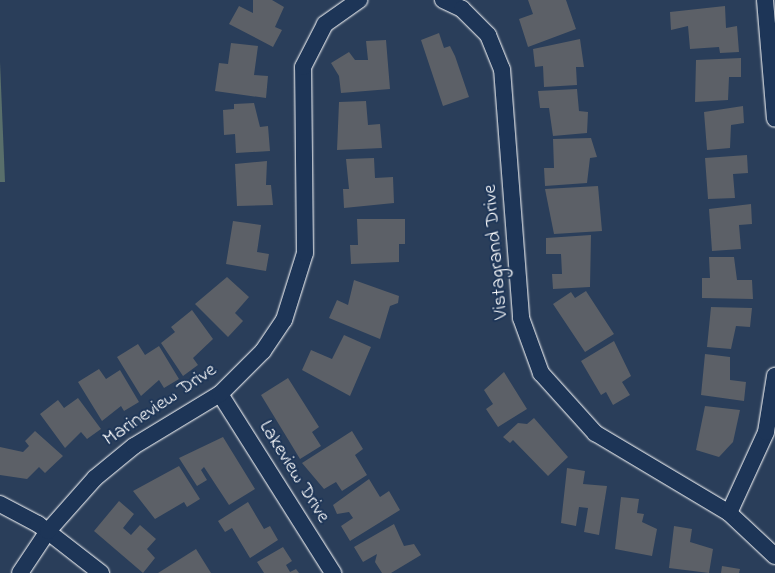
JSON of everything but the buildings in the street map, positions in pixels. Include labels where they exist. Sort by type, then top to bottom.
[{"type":"street","name":"Vistagrand Drive","points":[[443,0],[462,10],[488,35],[502,69],[521,318],[541,373],[595,433],[728,513],[775,556]]},
{"type":"street","points":[[765,0],[775,119]]},
{"type":"street","name":"Marineview Drive","points":[[20,573],[48,531],[117,458],[220,394],[263,351],[284,320],[298,282],[306,229],[302,67],[326,24],[353,4]]},
{"type":"street","points":[[728,513],[766,432],[775,376]]},
{"type":"street","name":"Lakeview Drive","points":[[220,394],[333,573]]},
{"type":"street","points":[[0,504],[48,531],[101,573]]},
{"type":"green space","points":[[0,62],[5,182],[0,182]]}]
